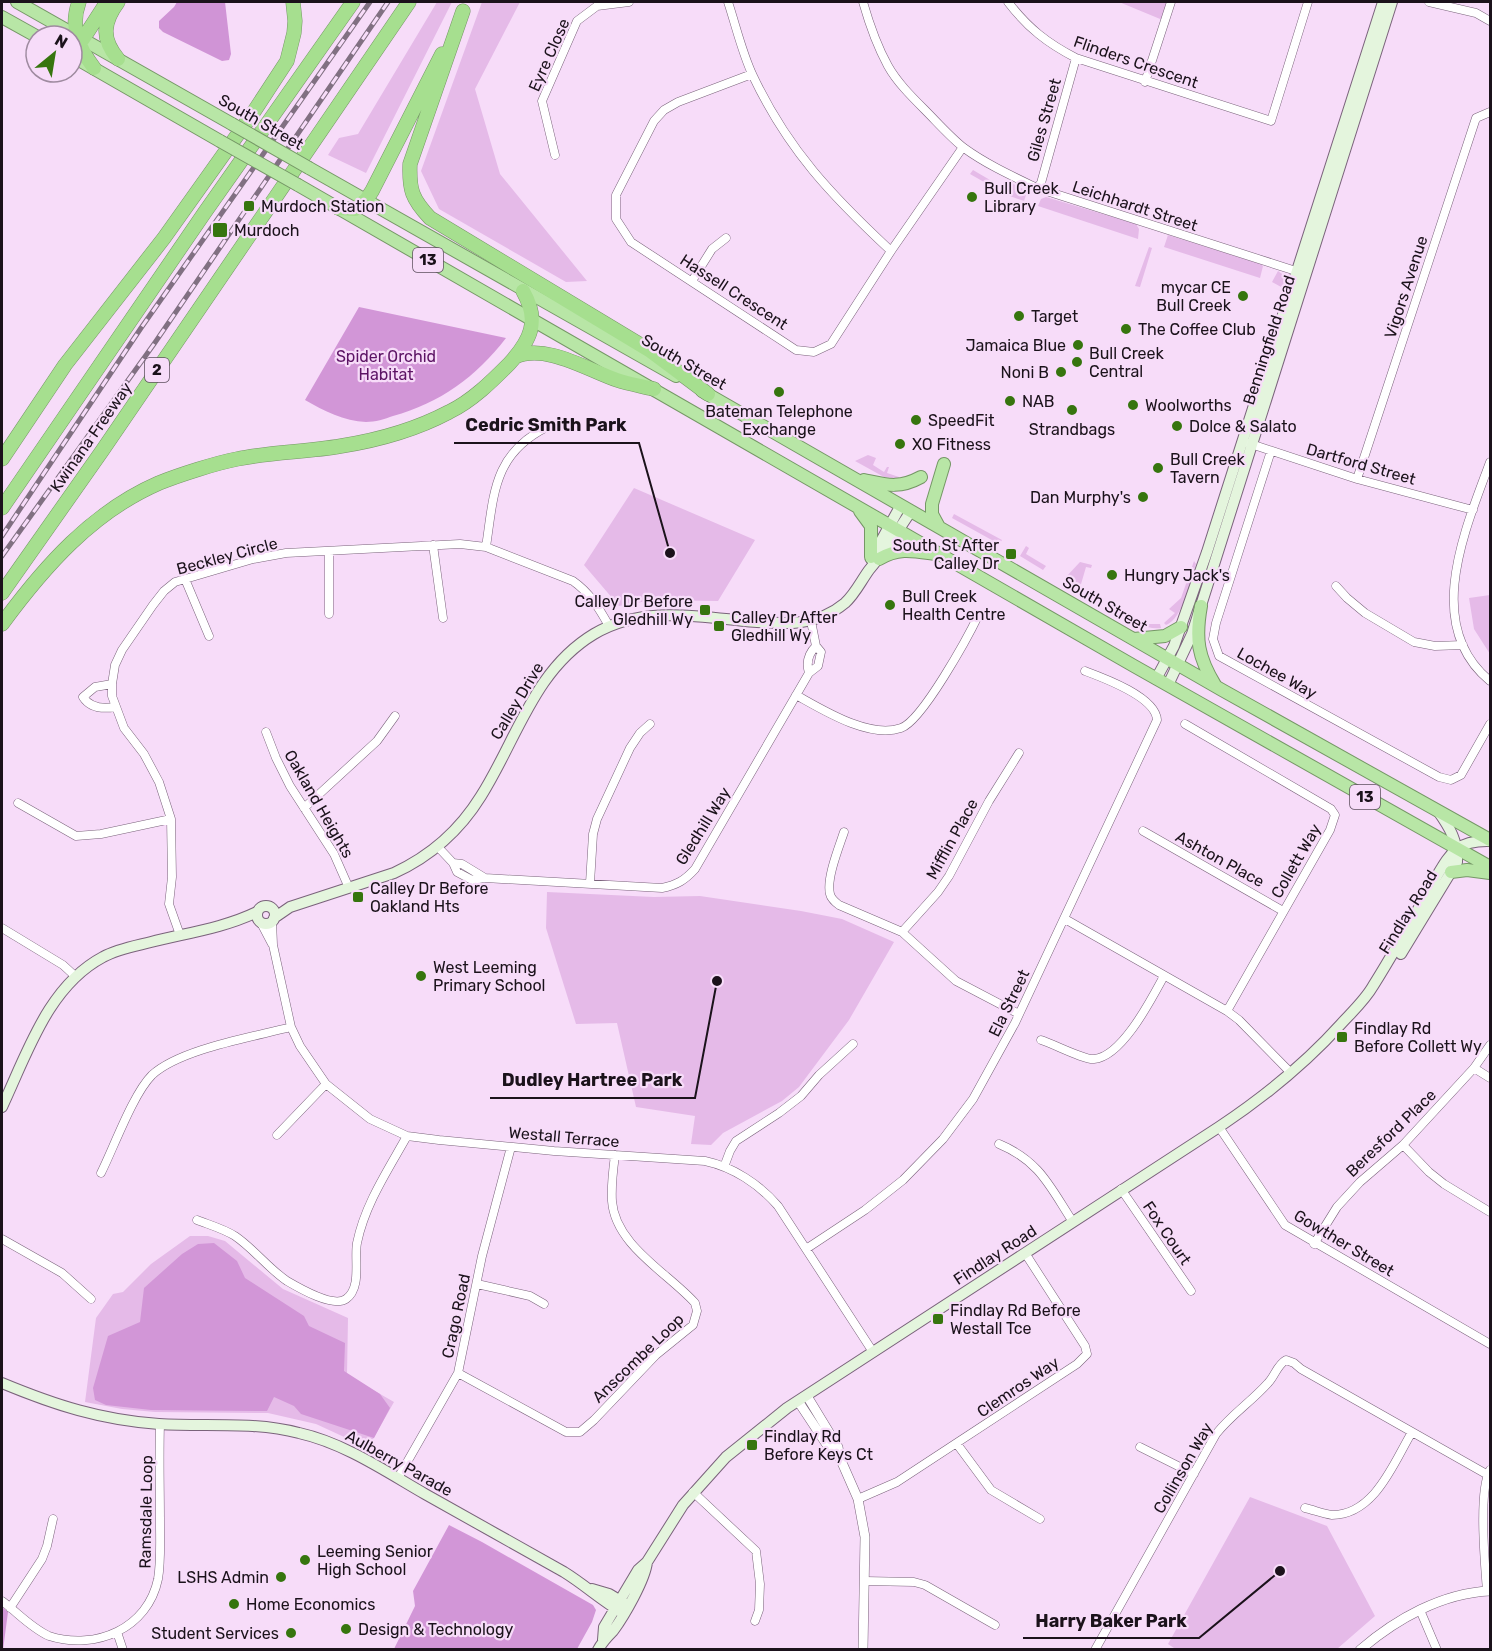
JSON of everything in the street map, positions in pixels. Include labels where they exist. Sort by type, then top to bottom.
[{"type":"highway","name":"South Street","points":[[17,2],[52,24]]},
{"type":"highway","points":[[77,24],[77,9],[80,2]]},
{"type":"highway","points":[[84,31],[107,2]]},
{"type":"highway","points":[[118,2],[105,32],[107,43],[118,59]]},
{"type":"highway","points":[[2,459],[65,364],[164,238],[287,61],[294,33],[293,2]]},
{"type":"highway","name":"Kwinana Freeway","points":[[2,508],[198,222],[353,2]]},
{"type":"highway","name":"Kwinana Freeway","points":[[2,593],[102,451],[409,2]]},
{"type":"highway","points":[[338,208],[355,209],[366,201],[465,6]]},
{"type":"highway","points":[[465,6],[410,164],[409,184],[417,205],[430,219],[649,350],[708,394]]},
{"type":"highway","points":[[2,17],[24,29]]},
{"type":"highway","name":"South Street","points":[[84,43],[118,59],[1491,841]]},
{"type":"highway","points":[[84,55],[94,68]]},
{"type":"highway","name":"13","points":[[84,63],[1156,679],[1491,867]]},
{"type":"highway","points":[[2,624],[55,557],[89,526],[137,494],[160,483],[237,459],[342,446],[405,432],[451,412],[476,394],[515,357],[527,340],[532,330],[532,321],[530,303],[523,291]]},
{"type":"highway","points":[[515,357],[525,352],[548,355],[619,381],[654,389]]},
{"type":"highway","points":[[753,446],[752,434],[756,428],[763,426]]},
{"type":"highway","points":[[939,527],[932,514],[932,504],[944,464]]},
{"type":"highway","points":[[854,478],[901,485],[921,477]]},
{"type":"highway","points":[[853,504],[869,522],[875,558],[910,549],[942,555]]},
{"type":"highway","points":[[1201,606],[1197,629],[1198,645],[1203,664],[1216,686]]},
{"type":"highway","points":[[1134,639],[1165,636],[1181,627]]},
{"type":"highway","points":[[1451,872],[1467,870],[1491,873]]},
{"type":"main road","name":"Benningfield Road","points":[[1302,273],[1383,2]]},
{"type":"main road","name":"Benningfield Road","points":[[1168,685],[1181,627],[1247,442],[1392,2]]},
{"type":"main road","name":"Benningfield Road","points":[[1156,679],[1189,641],[1247,442]]},
{"type":"main road","name":"Calley Drive","points":[[290,907],[260,907],[265,919],[290,907],[407,867],[438,847],[466,818],[482,795],[547,676],[575,646],[609,626],[647,615],[661,614],[776,624],[811,621],[832,612],[854,593],[906,508]]},
{"type":"main road","points":[[1438,811],[1451,830],[1458,848],[1466,842],[1475,840],[1491,841]]},
{"type":"main road","name":"Findlay Road","points":[[1373,986],[1388,973],[1400,956],[1457,862],[1458,848]]},
{"type":"main road","name":"Findlay Road","points":[[600,1645],[604,1627],[621,1607],[638,1570],[647,1562],[672,1520],[693,1492],[741,1443],[873,1352],[1219,1127],[1291,1073],[1339,1028],[1373,986],[1447,859],[1458,848]]},
{"type":"main road","points":[[2,1107],[51,1005],[75,976],[104,956],[123,949],[235,922],[265,919]]},
{"type":"main road","name":"Aulberry Parade","points":[[2,1383],[50,1403],[83,1413],[131,1422],[243,1425],[273,1427],[301,1433],[352,1453],[398,1478],[589,1588],[605,1603],[621,1607]]},
{"type":"street","name":"Eyre Close","points":[[555,155],[542,101],[577,21],[597,4],[628,2]]},
{"type":"street","points":[[728,2],[752,74],[775,118],[802,158],[841,204],[891,251]]},
{"type":"street","name":"Leichhardt Street","points":[[863,2],[870,27],[888,67],[914,98],[963,147],[1006,173],[1037,188],[1302,273]]},
{"type":"street","name":"Flinders Crescent","points":[[1008,2],[1025,24],[1057,48],[1076,58],[1271,121],[1308,2]]},
{"type":"street","points":[[1145,82],[1171,2]]},
{"type":"street","points":[[1429,2],[1476,13],[1491,21]]},
{"type":"street","name":"Giles Street","points":[[1037,188],[1041,183],[1076,58]]},
{"type":"street","name":"Hassell Crescent","points":[[752,74],[678,102],[664,110],[654,121],[616,195],[616,219],[631,242],[796,350],[814,352],[831,344],[891,251],[963,147]]},
{"type":"street","name":"Vigors Avenue","points":[[1357,479],[1476,118],[1491,112]]},
{"type":"street","points":[[692,281],[712,249],[726,238]]},
{"type":"street","points":[[486,547],[493,500],[505,463],[516,447],[528,436],[547,427]]},
{"type":"street","name":"Dartford Street","points":[[1247,442],[1357,479],[1473,510]]},
{"type":"street","name":"Lochee Way","points":[[1271,451],[1216,623],[1213,639],[1219,656],[1439,777],[1451,780],[1461,775],[1491,724]]},
{"type":"street","points":[[1491,462],[1455,569],[1453,610],[1463,645],[1481,673],[1491,681]]},
{"type":"street","name":"Beckley Circle","points":[[180,935],[170,904],[171,819],[159,782],[144,754],[124,728],[115,707],[112,684],[115,665],[122,650],[153,605],[170,586],[185,579],[286,553],[460,544],[486,547],[573,581],[585,589],[609,626]]},
{"type":"street","points":[[433,545],[443,618]]},
{"type":"street","points":[[329,614],[330,551]]},
{"type":"street","points":[[185,579],[209,636]]},
{"type":"street","points":[[1336,586],[1365,613],[1414,642],[1435,646],[1463,645]]},
{"type":"street","points":[[796,695],[835,716],[858,725],[899,729],[914,719],[964,643],[980,614]]},
{"type":"street","name":"Gledhill Way","points":[[438,847],[453,863],[462,864],[485,878],[662,888],[675,886],[695,869],[796,695],[820,661],[821,652],[816,646],[811,621]]},
{"type":"street","name":"Gledhill Way","points":[[809,674],[807,668],[809,655],[816,646]]},
{"type":"street","name":"Ela Street","points":[[806,1249],[886,1194],[935,1149],[960,1118],[985,1080],[1065,919],[1157,720],[1155,711],[1150,705],[1123,688],[1085,671]]},
{"type":"street","points":[[112,684],[95,687],[83,697],[88,704],[94,706],[115,707]]},
{"type":"street","points":[[304,808],[377,741],[394,716]]},
{"type":"street","points":[[590,884],[593,834],[597,819],[630,748],[640,733],[650,724]]},
{"type":"street","name":"Collett Way","points":[[1185,724],[1334,811],[1333,824],[1227,1011]]},
{"type":"street","name":"Oakland Heights","points":[[266,732],[285,777],[334,854],[349,888]]},
{"type":"street","name":"Mifflin Place","points":[[902,932],[938,892],[949,876],[988,801],[1018,753]]},
{"type":"street","points":[[18,803],[76,836],[101,834],[171,819]]},
{"type":"street","name":"Ashton Place","points":[[1143,831],[1283,910]]},
{"type":"street","points":[[844,832],[830,881],[830,895],[833,900],[839,905],[902,932],[956,981],[1019,1014]]},
{"type":"street","name":"Westall Terrace","points":[[265,919],[291,1027],[300,1046],[326,1084],[370,1119],[407,1136],[511,1147],[705,1161],[724,1167],[740,1175],[768,1195],[778,1206],[873,1352]]},
{"type":"street","points":[[1065,919],[1227,1011],[1291,1073]]},
{"type":"street","points":[[2,928],[63,965],[75,976]]},
{"type":"street","points":[[1041,1040],[1093,1060],[1102,1057],[1130,1033],[1164,976]]},
{"type":"street","points":[[101,1173],[141,1091],[151,1076],[176,1060],[194,1053],[291,1027]]},
{"type":"street","points":[[724,1167],[736,1141],[780,1113],[801,1096],[819,1075],[853,1044]]},
{"type":"street","name":"Beresford Place","points":[[1314,1244],[1336,1207],[1403,1144],[1474,1068],[1491,1045]]},
{"type":"street","points":[[1474,1068],[1491,1078]]},
{"type":"street","points":[[278,1135],[326,1084]]},
{"type":"street","name":"Gowther Street","points":[[1219,1127],[1285,1225],[1314,1244],[1491,1344]]},
{"type":"street","points":[[197,1220],[236,1237],[271,1269],[288,1281],[321,1297],[340,1302],[348,1298],[355,1286],[357,1245],[373,1196],[407,1136]]},
{"type":"street","points":[[999,1144],[1018,1153],[1036,1167],[1073,1222]]},
{"type":"street","points":[[1403,1144],[1429,1172],[1444,1184],[1491,1212]]},
{"type":"street","name":"Crago Road","points":[[398,1478],[458,1372],[486,1238],[511,1147]]},
{"type":"street","name":"Anscombe Loop","points":[[458,1372],[566,1432],[580,1432],[656,1355],[693,1325],[697,1311],[695,1303],[630,1242],[615,1219],[612,1187],[615,1155]]},
{"type":"street","name":"Fox Court","points":[[1121,1189],[1191,1291]]},
{"type":"street","points":[[2,1239],[62,1273],[92,1299]]},
{"type":"street","name":"Clemros Way","points":[[858,1499],[897,1482],[1077,1364],[1087,1354],[1085,1346],[1025,1253]]},
{"type":"street","points":[[477,1284],[530,1296],[544,1305]]},
{"type":"street","name":"Collinson Way","points":[[1095,1650],[1216,1434],[1228,1418],[1267,1384],[1281,1363],[1286,1360],[1489,1473]]},
{"type":"street","points":[[803,1399],[838,1447],[840,1458],[858,1499],[865,1537],[863,1650]]},
{"type":"street","name":"Ramsdale Loop","points":[[118,1635],[133,1623],[150,1601],[158,1576],[160,1424]]},
{"type":"street","points":[[1305,1508],[1334,1515],[1345,1513],[1364,1503],[1379,1488],[1412,1432]]},
{"type":"street","points":[[957,1444],[992,1490],[1040,1520]]},
{"type":"street","points":[[1140,1447],[1194,1474]]},
{"type":"street","points":[[1360,1650],[1393,1624],[1420,1610],[1452,1598],[1489,1591],[1484,1534],[1489,1473]]},
{"type":"street","points":[[693,1492],[756,1551],[760,1584],[759,1610],[755,1621]]},
{"type":"street","points":[[10,1608],[42,1559],[48,1546],[53,1519]]},
{"type":"street","points":[[865,1581],[925,1584],[995,1625]]},
{"type":"street","points":[[2,1601],[40,1631],[61,1640],[93,1642],[118,1635],[123,1650]]},
{"type":"street","points":[[1420,1610],[1437,1650]]},
{"type":"shaded area","points":[[177,2],[225,2],[231,54],[229,60],[222,61],[159,28],[159,21]]},
{"type":"shaded area","points":[[437,2],[452,2],[366,173],[328,155],[339,138],[358,134]]},
{"type":"shaded area","points":[[482,2],[520,2],[475,89],[500,174],[587,281],[566,282],[439,209],[421,171]]},
{"type":"shaded area","points":[[1119,2],[1171,2],[1165,21]]},
{"type":"shaded area","points":[[973,170],[1007,190],[1005,194],[970,174]]},
{"type":"shaded area","points":[[1013,184],[1025,190],[1024,201],[1007,195]]},
{"type":"shaded area","points":[[1046,197],[1136,224],[1139,229],[1138,239],[1038,206],[1041,199]]},
{"type":"shaded area","points":[[1168,235],[1261,264],[1263,266],[1260,278],[1164,247]]},
{"type":"shaded area","points":[[1149,247],[1152,248],[1140,287],[1135,286]]},
{"type":"shaded area","points":[[1278,271],[1285,276],[1283,288],[1272,282]]},
{"type":"shaded area","points":[[868,455],[876,458],[873,465],[884,472],[889,467],[887,473],[899,479],[884,477],[855,461]]},
{"type":"shaded area","points":[[634,488],[755,540],[718,601],[653,600],[619,606],[584,565]]},
{"type":"shaded area","points":[[954,514],[1002,540],[999,544],[952,518]]},
{"type":"shaded area","points":[[1026,546],[1029,548],[1026,554],[1046,566],[1043,570],[1020,556]]},
{"type":"shaded area","points":[[1194,561],[1196,564],[1181,608],[1172,621],[1166,625],[1164,623],[1175,613],[1169,609],[1181,598]]},
{"type":"shaded area","points":[[1080,562],[1092,565],[1091,568],[1086,567],[1079,591],[1065,578]]},
{"type":"shaded area","points":[[1490,595],[1490,654],[1474,629],[1469,598]]},
{"type":"shaded area","points":[[1122,611],[1146,624],[1160,624],[1161,628],[1151,628],[1140,624],[1120,614]]},
{"type":"shaded area","points":[[547,892],[654,897],[700,896],[842,919],[894,942],[849,1020],[799,1087],[782,1101],[723,1133],[711,1145],[691,1144],[695,1116],[636,1107],[617,1023],[576,1024],[546,928]]},
{"type":"shaded area","points":[[190,1236],[208,1236],[225,1241],[283,1289],[348,1318],[347,1375],[394,1402],[368,1448],[316,1424],[268,1413],[155,1412],[85,1402],[96,1318],[113,1294],[123,1292],[151,1264]]},
{"type":"shaded area","points":[[1250,1497],[1327,1526],[1375,1616],[1337,1649],[1177,1650],[1168,1644]]},
{"type":"green space","name":"Spider Orchid Habitat","points":[[359,307],[506,338],[482,365],[456,387],[426,404],[380,420],[366,422],[350,420],[327,412],[305,400]]},
{"type":"green space","points":[[214,1243],[237,1261],[245,1278],[304,1316],[309,1326],[345,1343],[344,1371],[380,1394],[390,1408],[374,1438],[301,1414],[294,1406],[274,1397],[267,1411],[151,1410],[106,1405],[95,1400],[93,1388],[108,1336],[140,1322],[144,1288],[182,1254],[198,1244]]},
{"type":"green space","points":[[449,1525],[593,1605],[596,1610],[592,1622],[577,1649],[394,1649],[415,1606],[413,1591]]},
{"type":"green space","points":[[2,1607],[8,1612],[3,1650],[2,1649]]},
{"type":"railway","points":[[2,536],[141,328],[370,2]]},
{"type":"railway","points":[[2,556],[154,344],[388,2]]},
{"type":"place","name":"Bull Creek Library","points":[[972,197]]},
{"type":"place","name":"Murdoch Station","points":[[249,206]]},
{"type":"place","name":"Murdoch","points":[[220,230]]},
{"type":"place","name":"mycar CE Bull Creek","points":[[1243,296]]},
{"type":"place","name":"Target","points":[[1019,316]]},
{"type":"place","name":"The Coffee Club","points":[[1126,329]]},
{"type":"place","name":"Jamaica Blue","points":[[1078,345]]},
{"type":"place","name":"Bull Creek Central","points":[[1077,362]]},
{"type":"place","name":"Noni B","points":[[1061,372]]},
{"type":"place","name":"Bateman Telephone Exchange","points":[[779,392]]},
{"type":"place","name":"NAB","points":[[1010,401]]},
{"type":"place","name":"Woolworths","points":[[1133,405]]},
{"type":"place","name":"Strandbags","points":[[1072,410]]},
{"type":"place","name":"SpeedFit","points":[[916,420]]},
{"type":"place","name":"Dolce & Salato","points":[[1177,426]]},
{"type":"place","name":"XO Fitness","points":[[900,444]]},
{"type":"place","name":"Bull Creek Tavern","points":[[1158,468]]},
{"type":"place","name":"Dan Murphy's","points":[[1143,497]]},
{"type":"place","name":"Cedric Smith Park","points":[[670,553]]},
{"type":"place","name":"South St After Calley Dr","points":[[1011,554]]},
{"type":"place","name":"Hungry Jack's","points":[[1112,575]]},
{"type":"place","name":"Bull Creek Health Centre","points":[[890,605]]},
{"type":"place","name":"Calley Dr Before Gledhill Wy","points":[[705,610]]},
{"type":"place","name":"Calley Dr After Gledhill Wy","points":[[719,626]]},
{"type":"place","name":"Calley Dr Before Oakland Hts","points":[[358,897]]},
{"type":"place","name":"West Leeming Primary School","points":[[421,976]]},
{"type":"place","name":"Dudley Hartree Park","points":[[717,981]]},
{"type":"place","name":"Findlay Rd Before Collett Wy","points":[[1342,1037]]},
{"type":"place","name":"Findlay Rd Before Westall Tce","points":[[938,1319]]},
{"type":"place","name":"Findlay Rd Before Keys Ct","points":[[752,1445]]},
{"type":"place","name":"Leeming Senior High School","points":[[305,1560]]},
{"type":"place","name":"Harry Baker Park","points":[[1280,1571]]},
{"type":"place","name":"LSHS Admin","points":[[281,1577]]},
{"type":"place","name":"Home Economics","points":[[234,1604]]},
{"type":"place","name":"Design & Technology","points":[[346,1629]]},
{"type":"place","name":"Student Services","points":[[291,1633]]}]
